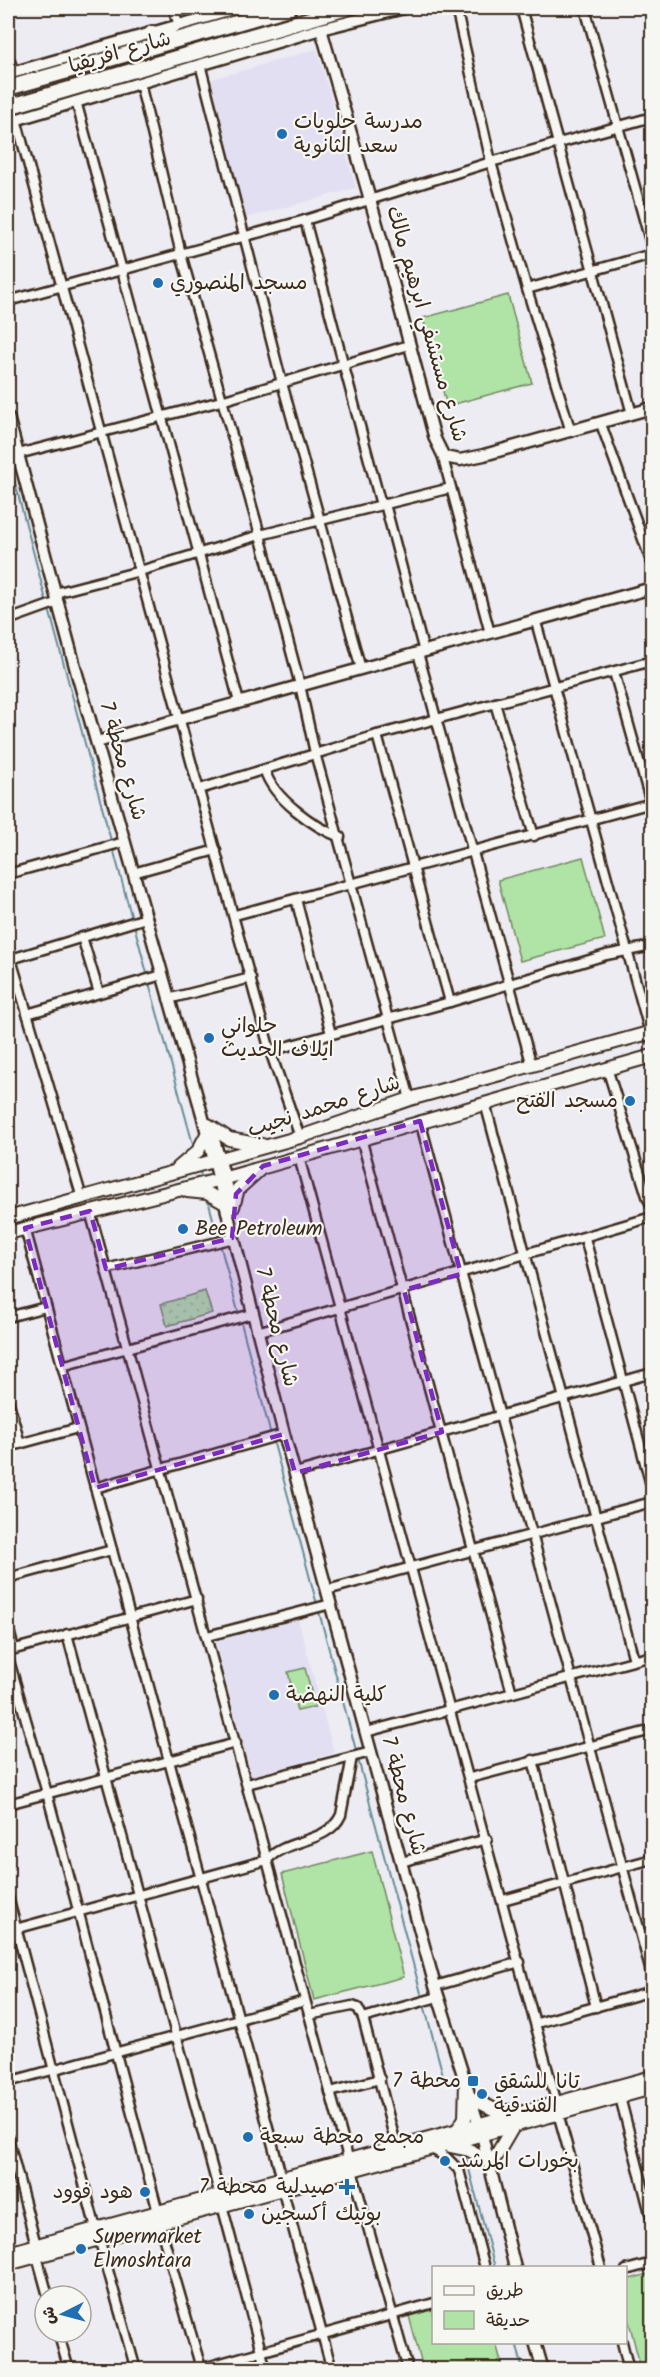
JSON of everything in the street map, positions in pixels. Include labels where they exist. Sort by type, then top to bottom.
[{"type":"highway","name":"شارع افريقيا","points":[[8,88],[289,8]]},
{"type":"highway","name":"شارع افريقيا","points":[[8,107],[347,8]]},
{"type":"highway","points":[[152,33],[179,39]]},
{"type":"highway","points":[[97,94],[110,77]]},
{"type":"main road","name":"شارع محمد نجيب","points":[[8,1218],[300,1137],[410,1099],[652,1035]]},
{"type":"main road","name":"شارع محمد نجيب","points":[[8,1233],[222,1179],[652,1056]]},
{"type":"main road","points":[[168,1175],[195,1155],[205,1125],[229,1139],[269,1146]]},
{"type":"main road","points":[[171,1191],[201,1191],[229,1205],[238,1189],[263,1166]]},
{"type":"main road","points":[[351,2165],[397,2148],[456,2132],[514,2125],[652,2077]]},
{"type":"main road","points":[[456,2132],[465,2118],[466,2083]]},
{"type":"main road","points":[[471,2098],[503,2112],[542,2107],[558,2108],[620,2097],[652,2088]]},
{"type":"main road","points":[[8,2253],[37,2250],[351,2165],[432,2149],[542,2107]]},
{"type":"main road","points":[[446,2145],[469,2150],[489,2163],[514,2125]]},
{"type":"main road","points":[[8,2264],[37,2250]]},
{"type":"street","points":[[173,8],[179,25]]},
{"type":"street","points":[[8,56],[11,73],[239,8]]},
{"type":"street","points":[[300,1137],[270,1051],[140,571],[12,121],[321,29],[404,8]]},
{"type":"street","points":[[456,8],[492,162],[527,289],[571,432]]},
{"type":"street","points":[[521,8],[632,414]]},
{"type":"street","points":[[585,8],[652,248]]},
{"type":"street","name":"شارع مستشفي ابرهيم مالك","points":[[321,29],[435,439],[442,454],[450,459],[465,459],[601,424],[652,408]]},
{"type":"street","points":[[200,64],[282,383],[361,669]]},
{"type":"street","points":[[140,82],[181,254],[260,535],[300,685],[315,753],[353,884],[410,1099]]},
{"type":"street","points":[[76,101],[239,702]]},
{"type":"street","points":[[8,301],[123,272],[305,220],[492,162],[652,117]]},
{"type":"street","points":[[305,220],[532,1066]]},
{"type":"street","points":[[527,289],[652,254]]},
{"type":"street","points":[[18,454],[282,383],[409,345]]},
{"type":"street","name":"شارع محطة 7","points":[[8,417],[168,999],[222,1179],[252,1314],[284,1434],[436,1991],[480,2130],[515,2266]]},
{"type":"street","points":[[601,424],[652,564]]},
{"type":"street","points":[[442,454],[490,633]]},
{"type":"street","points":[[8,620],[57,598],[198,553],[260,535],[451,488]]},
{"type":"street","points":[[97,742],[652,588]]},
{"type":"street","points":[[536,622],[627,953],[652,1035]]},
{"type":"street","points":[[200,789],[437,718],[555,689],[652,661]]},
{"type":"street","points":[[235,915],[652,805],[614,672]]},
{"type":"street","points":[[495,703],[534,836]]},
{"type":"street","points":[[377,735],[450,1002]]},
{"type":"street","points":[[265,771],[272,787],[307,819],[340,837]]},
{"type":"street","points":[[8,874],[124,842]]},
{"type":"street","points":[[133,873],[216,850]]},
{"type":"street","points":[[296,899],[331,1034]]},
{"type":"street","points":[[11,958],[146,918]]},
{"type":"street","points":[[82,937],[99,993]]},
{"type":"street","points":[[8,946],[82,1198]]},
{"type":"street","points":[[270,1051],[450,1002],[606,955],[627,953],[652,946]]},
{"type":"street","points":[[27,1014],[162,975]]},
{"type":"street","points":[[168,999],[251,978]]},
{"type":"street","points":[[607,1068],[652,1206]]},
{"type":"street","points":[[485,1103],[634,1660]]},
{"type":"street","points":[[420,1121],[534,1534],[570,1678],[652,1976]]},
{"type":"street","points":[[361,1138],[512,1693]]},
{"type":"street","points":[[299,1156],[537,2023],[600,2266]]},
{"type":"street","points":[[90,1211],[408,2370]]},
{"type":"street","points":[[257,1332],[652,1217]]},
{"type":"street","points":[[25,1228],[129,1618],[240,2019],[332,2370]]},
{"type":"street","points":[[106,1269],[233,1233]]},
{"type":"street","points":[[585,1238],[652,1489]]},
{"type":"street","points":[[8,1317],[46,1307]]},
{"type":"street","points":[[62,1366],[252,1314]]},
{"type":"street","points":[[295,1473],[652,1373]]},
{"type":"street","points":[[8,1399],[20,1444]]},
{"type":"street","points":[[8,1447],[78,1428]]},
{"type":"street","points":[[95,1488],[284,1434]]},
{"type":"street","points":[[327,1590],[652,1502]]},
{"type":"street","points":[[8,1578],[112,1550]]},
{"type":"street","points":[[8,1628],[11,1650],[197,1599]]},
{"type":"street","points":[[207,1635],[331,1604]]},
{"type":"street","points":[[67,1634],[266,2370]]},
{"type":"street","points":[[366,1732],[652,1656]]},
{"type":"street","points":[[8,1657],[117,2052],[199,2369],[432,2304]]},
{"type":"street","points":[[470,1778],[652,1731]]},
{"type":"street","points":[[8,1804],[236,1743]]},
{"type":"street","points":[[247,1784],[371,1752]]},
{"type":"street","points":[[12,1930],[267,1860],[276,1852],[322,1834],[338,1823],[347,1792],[352,1757]]},
{"type":"street","points":[[533,1760],[596,2007]]},
{"type":"street","points":[[401,1862],[486,1839]]},
{"type":"street","points":[[503,1900],[652,1859]]},
{"type":"street","points":[[8,1897],[12,1930],[55,2069],[136,2370]]},
{"type":"street","points":[[363,2018],[520,1962]]},
{"type":"street","points":[[537,2023],[652,1991]]},
{"type":"street","points":[[8,2082],[305,2001]]},
{"type":"street","points":[[309,2015],[352,2006],[358,2008],[363,2018],[380,2079],[397,2148]]},
{"type":"street","points":[[330,2092],[380,2079]]},
{"type":"street","points":[[620,2097],[652,2221]]},
{"type":"street","points":[[8,2138],[45,2284]]},
{"type":"street","points":[[420,2142],[446,2157],[459,2170],[484,2266]]},
{"type":"street","points":[[627,2270],[652,2263]]},
{"type":"street","points":[[61,2344],[69,2370]]},
{"type":"street","points":[[535,2344],[543,2370]]},
{"type":"street","points":[[622,2344],[629,2370]]},
{"type":"highlighted area","points":[[420,1121],[461,1274],[404,1290],[442,1432],[295,1473],[284,1434],[95,1488],[25,1228],[90,1211],[106,1269],[232,1238],[236,1194],[263,1166]]},
{"type":"shaded area","name":"مدرسة حلويات سعد الثانوية","points":[[317,49],[356,188],[246,218],[209,80]]},
{"type":"shaded area","name":"كلية النهضة","points":[[297,1615],[334,1753],[251,1776],[214,1637]]},
{"type":"green space","points":[[508,295],[532,383],[447,406],[423,318]]},
{"type":"green space","points":[[583,857],[605,939],[520,961],[498,880]]},
{"type":"green space","points":[[205,1291],[212,1313],[167,1326],[161,1304]]},
{"type":"green space","points":[[305,1668],[315,1707],[297,1711],[288,1672]]},
{"type":"green space","points":[[372,1851],[404,1977],[314,2000],[282,1874]]},
{"type":"green space","points":[[652,2273],[652,2369],[641,2369],[627,2314],[627,2280]]},
{"type":"green space","points":[[432,2309],[432,2344],[496,2344],[503,2369],[423,2369],[409,2316]]},
{"type":"waterway","points":[[8,456],[47,604]]},
{"type":"waterway","points":[[49,609],[132,919]]},
{"type":"waterway","points":[[134,925],[148,977]]},
{"type":"waterway","points":[[149,983],[194,1148]]},
{"type":"waterway","points":[[199,1168],[202,1180]]},
{"type":"waterway","points":[[208,1200],[218,1238]]},
{"type":"waterway","points":[[220,1244],[271,1435]]},
{"type":"waterway","points":[[273,1440],[357,1754]]},
{"type":"waterway","points":[[358,1759],[443,2075]]},
{"type":"waterway","points":[[465,2154],[494,2266]]},
{"type":"waterway","points":[[516,2344],[523,2370]]},
{"type":"place","name":"مدرسة حلويات سعد الثانوية","points":[[282,134]]},
{"type":"place","name":"مسجد المنصوري","points":[[158,283]]},
{"type":"place","name":"حلواني ايلاف الحديث","points":[[209,1038]]},
{"type":"place","name":"مسجد الفتح","points":[[630,1101]]},
{"type":"place","name":"Bee Petroleum","points":[[183,1229]]},
{"type":"place","name":"كلية النهضة","points":[[274,1695]]},
{"type":"place","name":"محطة 7","points":[[473,2081]]},
{"type":"place","name":"تانا للشقق الفندقية","points":[[482,2094]]},
{"type":"place","name":"مجمع محطة سبعة","points":[[248,2137]]},
{"type":"place","name":"بخورات المرشد","points":[[445,2161]]},
{"type":"place","name":"صيدلية محطة 7","points":[[347,2187]]},
{"type":"place","name":"هود فوود","points":[[145,2192]]},
{"type":"place","name":"بوتيك أكسجين","points":[[249,2214]]},
{"type":"place","name":"Supermarket Elmoshtara","points":[[81,2249]]}]
